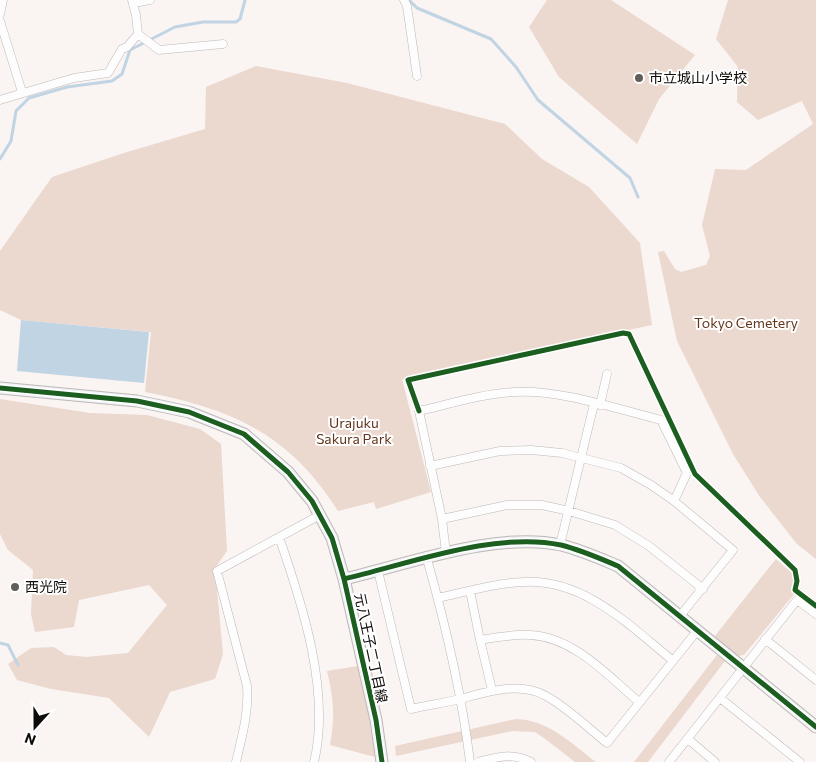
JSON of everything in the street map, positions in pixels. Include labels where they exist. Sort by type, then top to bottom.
[{"type":"street","points":[[0,14],[3,0]]},
{"type":"street","points":[[150,0],[133,2],[141,36],[159,50],[223,44]]},
{"type":"street","points":[[404,0],[407,6],[417,76]]},
{"type":"street","points":[[0,21],[22,92]]},
{"type":"street","points":[[0,100],[74,78],[108,72],[122,49],[141,36]]},
{"type":"street","points":[[560,546],[582,457],[597,404],[608,374]]},
{"type":"street","name":"元八王子二丁目線","points":[[0,388],[137,400],[189,412],[244,434],[288,472],[312,501],[332,538],[344,579],[376,720],[382,762]]},
{"type":"street","points":[[446,553],[442,519],[419,411],[487,395],[515,392],[543,393],[661,420],[687,473],[674,501]]},
{"type":"street","points":[[430,466],[500,450],[531,450],[582,457],[621,468],[651,485],[674,501],[733,550],[680,616]]},
{"type":"street","points":[[442,519],[507,504],[542,505],[568,511],[615,525],[649,546],[703,589]]},
{"type":"street","points":[[236,762],[246,722],[247,686],[217,571],[320,515]]},
{"type":"street","points":[[279,536],[297,588],[315,670],[319,721],[314,762]]},
{"type":"street","points":[[344,579],[446,553],[508,542],[539,542],[592,555],[618,566],[816,726]]},
{"type":"street","points":[[427,559],[438,598],[467,734],[470,762]]},
{"type":"street","points":[[378,571],[411,709],[492,690],[514,688],[533,690],[546,695],[607,743],[697,631]]},
{"type":"street","points":[[438,598],[525,582],[543,582],[569,589],[591,598],[612,611],[672,660]]},
{"type":"street","points":[[470,591],[492,690]]},
{"type":"street","points":[[669,762],[797,600],[816,614]]},
{"type":"street","points":[[480,640],[506,635],[532,634],[557,641],[588,659],[639,702]]},
{"type":"street","points":[[765,639],[816,680]]},
{"type":"street","points":[[720,698],[800,762]]},
{"type":"street","points":[[688,739],[715,762]]},
{"type":"street","points":[[478,762],[517,756],[531,762]]},
{"type":"green space","points":[[547,0],[611,0],[695,55],[659,99],[637,144],[559,77],[529,27]]},
{"type":"green space","name":"Tokyo Cemetery","points":[[728,0],[816,0],[816,559],[797,544],[760,497],[733,454],[677,341],[658,252],[664,251],[675,269],[681,272],[706,265],[710,256],[702,225],[715,169],[746,170],[813,124],[802,101],[758,120],[737,102],[738,67],[716,39]]},
{"type":"green space","name":"Urajuku Sakura Park","points":[[256,66],[347,83],[505,124],[542,159],[589,187],[640,243],[652,325],[402,379],[431,492],[376,509],[374,502],[338,511],[319,484],[300,462],[279,444],[256,429],[232,417],[205,407],[145,392],[151,332],[21,320],[0,310],[0,251],[52,177],[205,129],[206,87]]},
{"type":"green space","points":[[0,399],[90,413],[147,415],[200,429],[221,444],[227,551],[215,568],[223,654],[215,679],[170,692],[149,737],[109,698],[51,689],[17,680],[8,664],[31,648],[54,647],[66,655],[86,657],[128,653],[167,605],[149,585],[79,600],[74,627],[35,632],[31,614],[33,570],[8,550],[0,534]]},
{"type":"green space","points":[[776,559],[793,574],[794,582],[791,588],[795,593],[744,655],[738,656],[714,637]]},
{"type":"green space","points":[[717,655],[725,661],[648,762],[634,762]]},
{"type":"green space","points":[[358,666],[369,716],[375,757],[330,745],[333,708],[327,671]]},
{"type":"green space","points":[[516,719],[528,720],[549,728],[596,762],[575,762],[535,732],[512,731],[396,756],[395,746]]},
{"type":"water","points":[[21,320],[149,332],[144,383],[17,371]]},
{"type":"waterway","points":[[0,159],[11,141],[16,111],[29,98],[67,87],[112,81],[122,74],[130,50],[175,27],[203,22],[236,22],[240,19],[245,0]]},
{"type":"waterway","points":[[409,0],[417,8],[491,39],[516,67],[538,100],[630,178],[638,197]]},
{"type":"waterway","points":[[0,643],[8,645],[18,665]]},
{"type":"cycle path","points":[[419,411],[408,380],[623,333],[629,334],[695,474],[795,570],[797,581],[795,590],[816,606]]},
{"type":"cycle path","points":[[0,388],[137,401],[189,412],[244,434],[288,472],[312,501],[332,538],[344,579],[376,720],[382,762]]},
{"type":"cycle path","points":[[344,579],[452,551],[508,542],[535,542],[576,549],[618,566],[816,727]]},
{"type":"place","name":"市立城山小学校","points":[[639,78]]},
{"type":"place","name":"西光院","points":[[15,587]]}]
